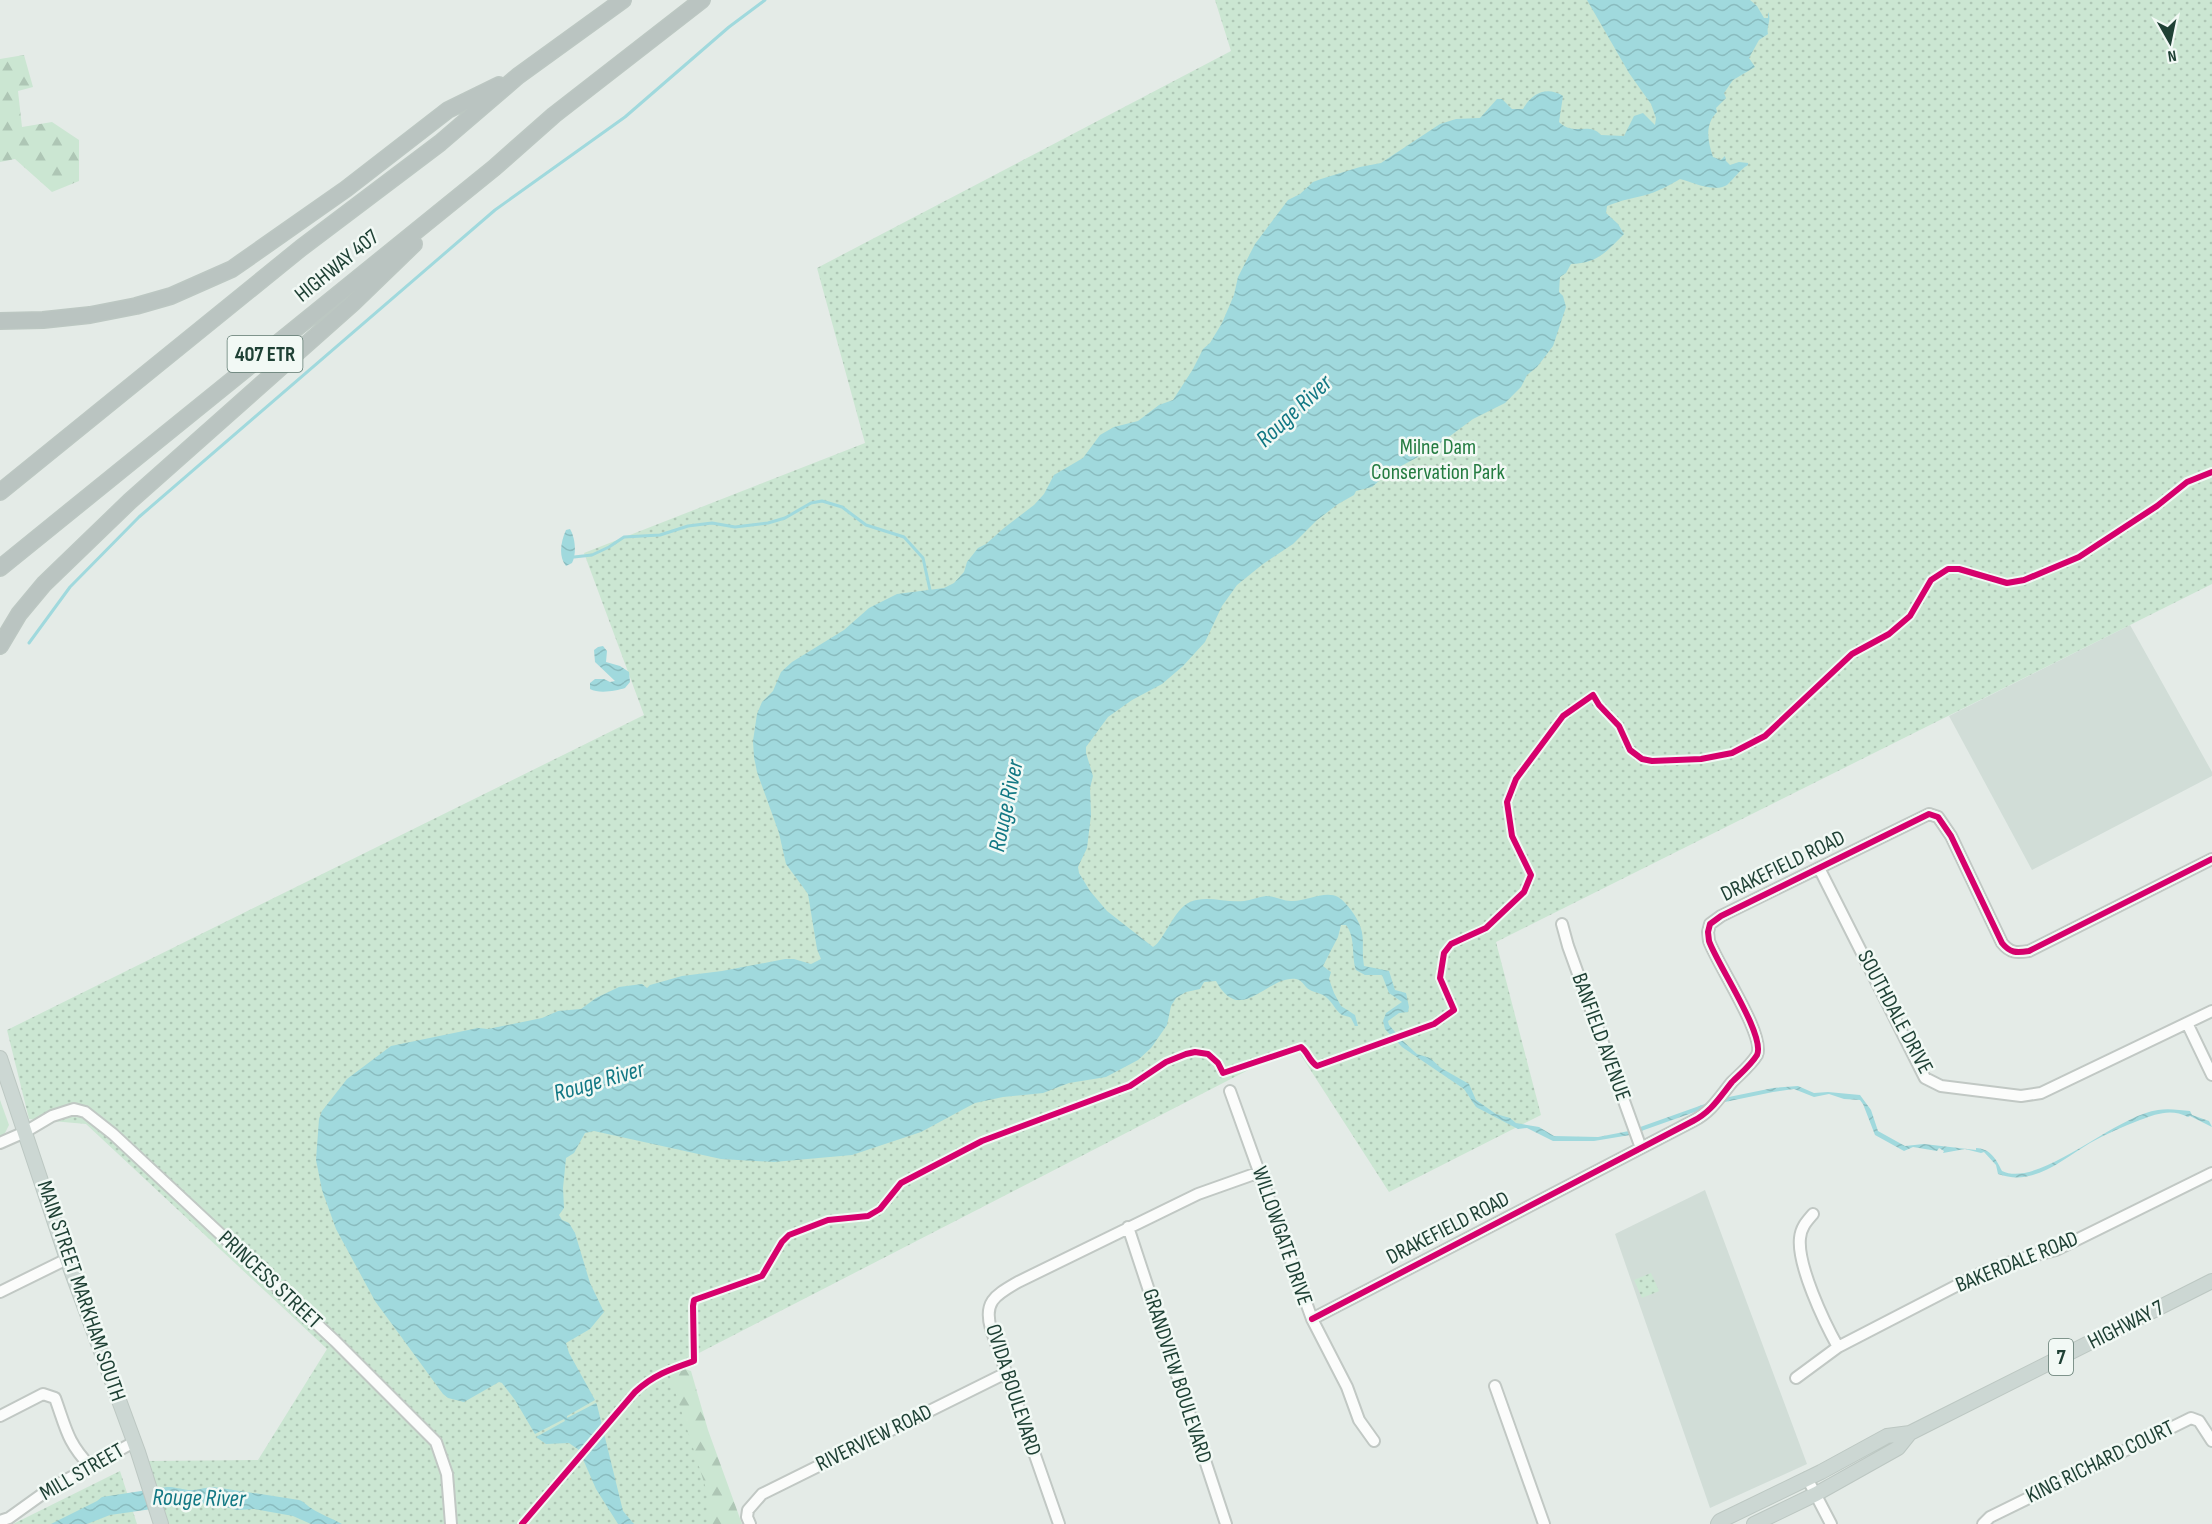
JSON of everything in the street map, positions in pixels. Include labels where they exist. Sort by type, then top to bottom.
[{"type":"highway","name":"HIGHWAY 407","points":[[0,492],[301,248],[440,143],[518,76],[623,0]]},
{"type":"highway","name":"HIGHWAY 407","points":[[0,568],[494,168],[554,116],[702,0]]},
{"type":"highway","points":[[0,321],[43,320],[136,306],[171,296],[232,268],[346,189],[448,110],[518,76]]},
{"type":"highway","points":[[0,646],[19,614],[44,584],[130,501],[352,303],[494,168]]},
{"type":"main road","name":"MAIN STREET MARKHAM SOUTH","points":[[0,1058],[66,1259],[136,1447],[161,1524]]},
{"type":"main road","name":"HIGHWAY 7","points":[[1718,1524],[1887,1436],[1910,1433],[2212,1281]]},
{"type":"main road","name":"HIGHWAY 7","points":[[1754,1524],[1816,1494],[1898,1448],[1910,1433]]},
{"type":"street","name":"DRAKEFIELD ROAD","points":[[1312,1319],[1704,1115],[1758,1052],[1758,1038],[1712,949],[1708,932],[1710,924],[1721,916],[1929,814],[1938,817],[1951,836],[2002,943],[2009,951],[2018,953],[2029,951],[2212,859]]},
{"type":"street","name":"SOUTHDALE DRIVE","points":[[1819,868],[1925,1077],[1941,1086],[2021,1096],[2040,1093],[2212,1011]]},
{"type":"street","name":"BANFIELD AVENUE","points":[[1562,924],[1641,1148]]},
{"type":"street","points":[[2187,1023],[2212,1075]]},
{"type":"street","name":"WILLOWGATE DRIVE","points":[[1230,1092],[1312,1319],[1347,1387],[1359,1420],[1374,1440]]},
{"type":"street","name":"PRINCESS STREET","points":[[26,1132],[52,1116],[74,1109],[85,1112],[113,1134],[336,1341],[436,1442],[447,1474],[451,1524]]},
{"type":"street","points":[[0,1143],[26,1132]]},
{"type":"street","name":"OVIDA BOULEVARD","points":[[1059,1524],[988,1319],[988,1310],[994,1297],[1018,1282],[1198,1194],[1260,1172]]},
{"type":"street","name":"BAKERDALE ROAD","points":[[1796,1378],[1838,1347],[1983,1272],[2016,1260],[2056,1250],[2212,1173]]},
{"type":"street","points":[[1813,1214],[1803,1226],[1800,1251],[1823,1321],[1838,1347]]},
{"type":"street","name":"GRANDVIEW BOULEVARD","points":[[1128,1227],[1226,1524]]},
{"type":"street","points":[[0,1292],[66,1259]]},
{"type":"street","name":"RIVERVIEW ROAD","points":[[750,1524],[747,1517],[748,1510],[762,1494],[1006,1373]]},
{"type":"street","points":[[1495,1386],[1545,1524]]},
{"type":"street","points":[[0,1416],[43,1394],[55,1398],[69,1439],[75,1450],[90,1466]]},
{"type":"street","name":"KING RICHARD COURT","points":[[1983,1524],[1990,1517],[2191,1418],[2199,1421],[2212,1441]]},
{"type":"street","name":"MILL STREET","points":[[0,1521],[9,1518],[48,1490],[90,1466],[136,1447]]},
{"type":"street","points":[[1808,1478],[1831,1524]]},
{"type":"shaded area","points":[[2130,625],[2212,772],[2212,776],[2032,870],[1949,716]]},
{"type":"shaded area","points":[[1705,1190],[1807,1464],[1710,1508],[1615,1234]]},
{"type":"green space","name":"Milne Dam Conservation Park","points":[[1215,0],[2212,0],[2212,584],[1496,942],[1541,1115],[1389,1192],[1295,1046],[668,1369],[709,1498],[707,1524],[168,1524],[147,1461],[258,1460],[327,1349],[86,1124],[29,1119],[7,1030],[644,715],[584,553],[865,443],[817,268],[1231,51]]},
{"type":"green space","points":[[24,55],[33,87],[18,91],[22,127],[52,122],[79,140],[79,181],[52,192],[15,159],[0,162],[0,59]]},
{"type":"green space","points":[[0,1100],[9,1125],[4,1135],[0,1136]]},
{"type":"green space","points":[[1651,1273],[1659,1291],[1642,1298],[1634,1280]]},
{"type":"green space","points":[[650,1358],[691,1371],[708,1430],[742,1524],[636,1524]]},
{"type":"green space","points":[[120,1471],[137,1524],[13,1524]]},
{"type":"water","name":"Rouge River","points":[[1587,0],[1750,0],[1757,6],[1764,18],[1768,18],[1768,12],[1769,18],[1768,34],[1759,40],[1749,58],[1755,67],[1733,80],[1724,93],[1726,98],[1716,108],[1717,112],[1709,128],[1713,157],[1721,160],[1725,156],[1730,165],[1739,162],[1748,163],[1748,165],[1722,187],[1710,187],[1680,179],[1653,192],[1607,206],[1606,213],[1618,224],[1624,234],[1595,259],[1571,264],[1566,273],[1560,277],[1559,292],[1563,296],[1566,307],[1553,346],[1537,367],[1527,375],[1521,387],[1505,403],[1473,419],[1431,450],[1388,473],[1372,487],[1356,491],[1354,495],[1316,521],[1293,544],[1237,585],[1222,606],[1205,642],[1183,666],[1162,684],[1132,700],[1108,717],[1086,747],[1093,776],[1090,788],[1091,815],[1087,848],[1078,867],[1079,873],[1090,891],[1107,911],[1153,947],[1184,906],[1196,900],[1244,901],[1266,896],[1298,901],[1316,896],[1338,897],[1351,910],[1360,926],[1364,966],[1389,971],[1395,990],[1406,993],[1408,1012],[1399,1013],[1388,1021],[1403,1041],[1417,1054],[1430,1058],[1441,1068],[1469,1084],[1476,1100],[1496,1114],[1510,1118],[1516,1123],[1539,1127],[1554,1136],[1598,1137],[1629,1131],[1719,1099],[1773,1088],[1798,1086],[1814,1093],[1860,1095],[1871,1110],[1878,1131],[1905,1146],[1924,1144],[1986,1150],[1998,1162],[2002,1171],[2018,1174],[2036,1170],[2056,1161],[2140,1115],[2158,1110],[2190,1111],[2192,1115],[2209,1121],[2212,1127],[2182,1114],[2170,1112],[2158,1114],[2090,1143],[2047,1170],[2023,1177],[2011,1177],[1998,1174],[1996,1165],[1984,1152],[1965,1149],[1943,1153],[1944,1151],[1939,1148],[1937,1151],[1913,1147],[1904,1151],[1875,1135],[1860,1100],[1844,1099],[1829,1094],[1814,1097],[1794,1089],[1720,1103],[1630,1135],[1594,1141],[1553,1141],[1527,1128],[1518,1129],[1476,1107],[1464,1089],[1402,1047],[1385,1029],[1383,1021],[1386,1013],[1402,1002],[1389,993],[1382,975],[1365,975],[1356,970],[1351,935],[1346,925],[1341,925],[1338,937],[1323,966],[1331,972],[1329,979],[1341,1006],[1355,1015],[1358,1026],[1355,1026],[1351,1018],[1342,1015],[1325,996],[1310,990],[1296,979],[1275,984],[1245,1000],[1235,1000],[1225,994],[1216,981],[1204,982],[1200,989],[1186,992],[1176,998],[1171,1006],[1167,1025],[1151,1048],[1138,1060],[1106,1077],[1069,1083],[1043,1093],[1003,1097],[975,1103],[921,1132],[852,1155],[774,1162],[721,1159],[594,1131],[585,1133],[574,1153],[566,1158],[564,1208],[559,1215],[562,1220],[569,1223],[575,1233],[590,1283],[604,1312],[590,1329],[566,1343],[569,1353],[595,1400],[567,1418],[596,1403],[597,1405],[623,1511],[634,1524],[618,1524],[596,1489],[579,1450],[569,1443],[546,1444],[536,1437],[565,1421],[564,1419],[535,1434],[515,1400],[499,1382],[464,1402],[448,1398],[375,1301],[336,1229],[322,1190],[316,1160],[319,1119],[322,1111],[347,1079],[391,1046],[478,1028],[488,1029],[542,1018],[558,1011],[581,1009],[596,998],[619,987],[642,984],[647,988],[650,985],[682,976],[785,959],[811,964],[821,959],[817,949],[808,894],[786,864],[779,833],[757,772],[754,757],[753,741],[757,714],[762,702],[773,691],[781,672],[792,662],[844,630],[869,608],[897,594],[944,588],[954,583],[964,572],[967,562],[978,548],[1034,505],[1044,494],[1054,475],[1083,458],[1100,435],[1114,427],[1138,421],[1159,405],[1173,400],[1203,349],[1210,343],[1222,323],[1234,295],[1238,277],[1255,244],[1288,200],[1300,194],[1313,182],[1381,163],[1440,124],[1456,119],[1480,118],[1497,99],[1502,99],[1512,109],[1523,109],[1535,95],[1546,92],[1557,93],[1563,96],[1559,122],[1570,128],[1591,129],[1601,135],[1624,136],[1634,116],[1643,113],[1655,125],[1656,118],[1651,104],[1629,73]]},
{"type":"water","points":[[570,529],[575,550],[572,563],[566,566],[563,562],[561,548],[566,530]]},
{"type":"water","points":[[603,646],[607,651],[606,662],[620,666],[629,672],[630,682],[625,688],[603,692],[590,689],[590,683],[595,679],[615,681],[595,662],[594,650]]},
{"type":"water","name":"Rouge River","points":[[167,1487],[191,1490],[214,1487],[299,1500],[342,1524],[311,1524],[293,1516],[254,1509],[237,1510],[214,1504],[194,1503],[110,1515],[87,1524],[51,1524],[102,1497]]},
{"type":"waterway","points":[[29,643],[70,587],[139,517],[495,210],[625,117],[729,27],[765,0]]},
{"type":"waterway","points":[[574,557],[592,555],[624,537],[660,535],[688,526],[712,523],[735,527],[768,523],[785,518],[811,503],[822,501],[842,507],[866,525],[904,537],[923,558],[930,590]]},
{"type":"cycle path","points":[[522,1524],[635,1392],[656,1377],[694,1361],[694,1300],[762,1276],[782,1242],[789,1235],[828,1220],[868,1216],[880,1209],[901,1183],[982,1141],[1130,1086],[1166,1062],[1186,1054],[1195,1052],[1208,1054],[1218,1063],[1223,1073],[1301,1047],[1317,1066],[1434,1024],[1454,1010],[1440,978],[1444,953],[1451,944],[1486,928],[1524,892],[1531,875],[1512,836],[1507,802],[1516,779],[1563,716],[1593,695],[1599,705],[1619,726],[1630,750],[1642,759],[1652,761],[1701,759],[1732,753],[1765,736],[1852,654],[1889,634],[1910,616],[1931,580],[1948,569],[1959,569],[2007,583],[2024,580],[2079,557],[2157,506],[2187,482],[2212,472]]},
{"type":"cycle path","points":[[1312,1319],[1693,1121],[1710,1109],[1755,1059],[1758,1046],[1748,1017],[1709,941],[1710,924],[1721,916],[1929,814],[1938,817],[1951,836],[2002,943],[2008,949],[2020,952],[2029,951],[2212,859]]}]
